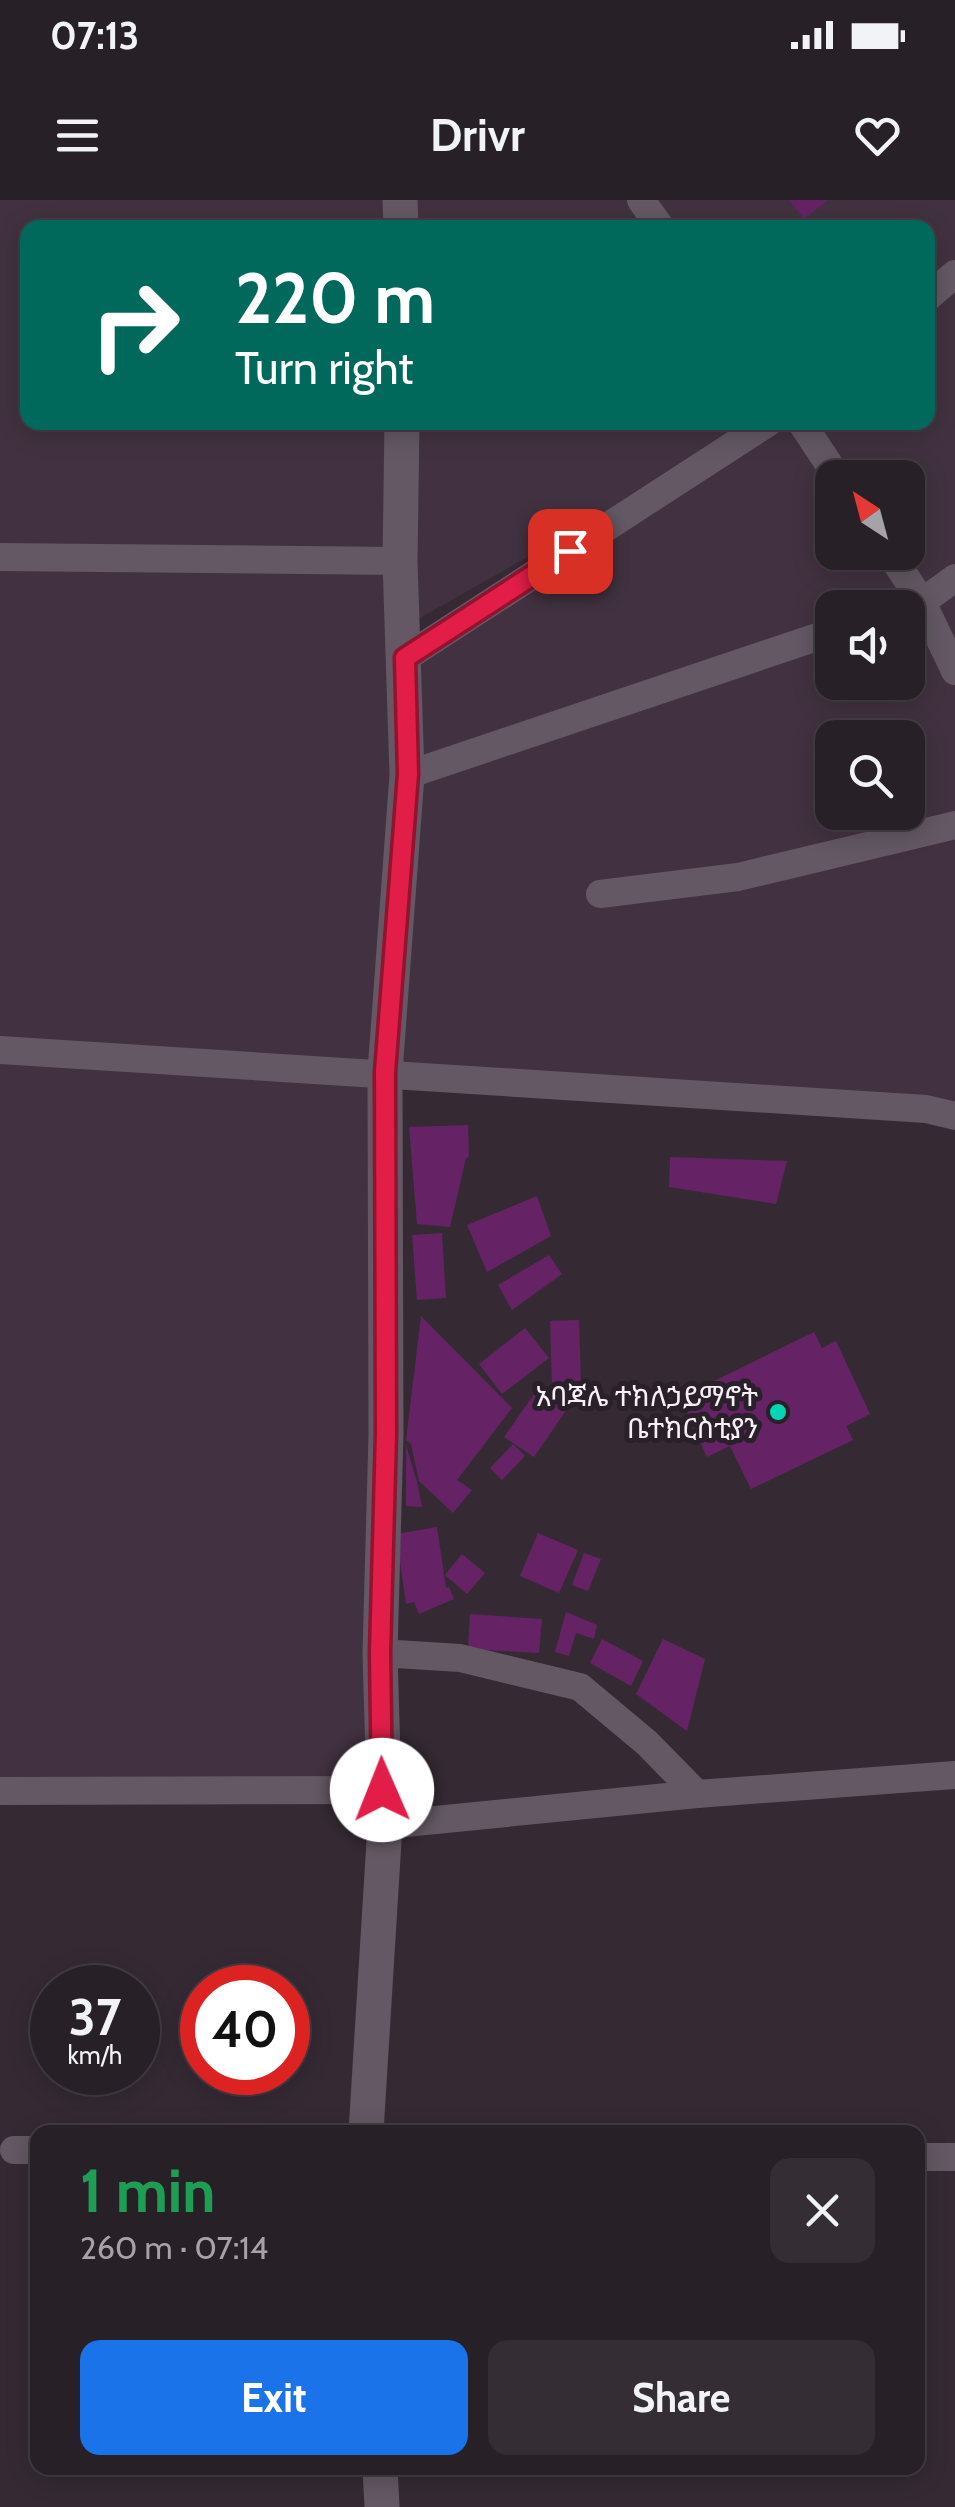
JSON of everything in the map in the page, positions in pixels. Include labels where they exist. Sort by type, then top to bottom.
[{"type":"street","points":[[935,291],[955,274]]},
{"type":"street","points":[[366,2125],[384,1807],[380,1653],[386,1434],[385,1072],[408,774],[400,561],[402,430]]},
{"type":"street","points":[[405,658],[757,430]]},
{"type":"street","points":[[806,430],[826,460]]},
{"type":"street","points":[[0,556],[400,561]]},
{"type":"street","points":[[925,598],[955,578]]},
{"type":"street","points":[[925,623],[955,671]]},
{"type":"street","points":[[408,774],[815,638]]},
{"type":"street","points":[[600,894],[738,877],[955,825]]},
{"type":"street","points":[[0,1050],[926,1109],[955,1116]]},
{"type":"street","points":[[380,1653],[460,1658],[580,1687],[647,1743],[697,1794]]},
{"type":"street","points":[[0,1791],[384,1807],[697,1794],[955,1775]]},
{"type":"street","points":[[925,2157],[955,2157]]},
{"type":"street","points":[[380,2475],[382,2507]]},
{"type":"shaded area","points":[[0,200],[955,200],[955,1116],[385,1073],[382,1790],[0,1791]],"holes":[[[598,517],[405,657],[404,627]]]},
{"type":"building","points":[[789,200],[828,200],[804,219]]},
{"type":"building","points":[[468,1125],[469,1157],[450,1227],[417,1224],[409,1127]]},
{"type":"building","points":[[670,1157],[787,1161],[776,1204],[669,1187]]},
{"type":"building","points":[[537,1196],[551,1236],[487,1272],[467,1225]]},
{"type":"building","points":[[442,1233],[446,1298],[417,1300],[412,1235]]},
{"type":"building","points":[[549,1255],[562,1274],[512,1310],[498,1285]]},
{"type":"building","points":[[421,1316],[512,1408],[457,1480],[472,1490],[453,1513],[419,1481],[411,1444],[406,1440]]},
{"type":"building","points":[[579,1320],[581,1383],[552,1384],[550,1321]]},
{"type":"building","points":[[525,1328],[549,1358],[502,1394],[479,1364]]},
{"type":"building","name":"አባጃሌ ተክለኃይማኖት ቤተክርስቲያን","points":[[814,1332],[822,1348],[836,1341],[870,1414],[846,1426],[853,1440],[751,1489],[730,1446],[707,1457],[685,1409],[713,1395],[708,1384]]},
{"type":"building","points":[[540,1386],[569,1406],[534,1457],[504,1437]]},
{"type":"building","points":[[513,1444],[525,1456],[502,1480],[490,1468]]},
{"type":"building","points":[[406,1445],[417,1482],[422,1507],[406,1506]]},
{"type":"building","points":[[437,1527],[446,1588],[449,1587],[454,1599],[419,1614],[414,1602],[406,1604],[396,1534]]},
{"type":"building","points":[[538,1533],[578,1550],[559,1593],[520,1576]]},
{"type":"building","points":[[584,1553],[601,1559],[588,1591],[572,1585]]},
{"type":"building","points":[[462,1554],[485,1573],[467,1594],[445,1575]]},
{"type":"building","points":[[566,1612],[597,1625],[594,1639],[576,1633],[569,1656],[555,1652]]},
{"type":"building","points":[[470,1614],[542,1619],[539,1653],[468,1649]]},
{"type":"building","points":[[602,1639],[643,1661],[631,1686],[590,1663]]},
{"type":"building","points":[[663,1639],[705,1659],[687,1731],[636,1694]]},
{"type":"place","name":"አባጃሌ ተክለኃይማኖት ቤተክርስቲያን","points":[[778,1412]]},
{"type":"route","points":[[382,1790],[385,1072],[408,774],[405,658],[570,551]]}]
